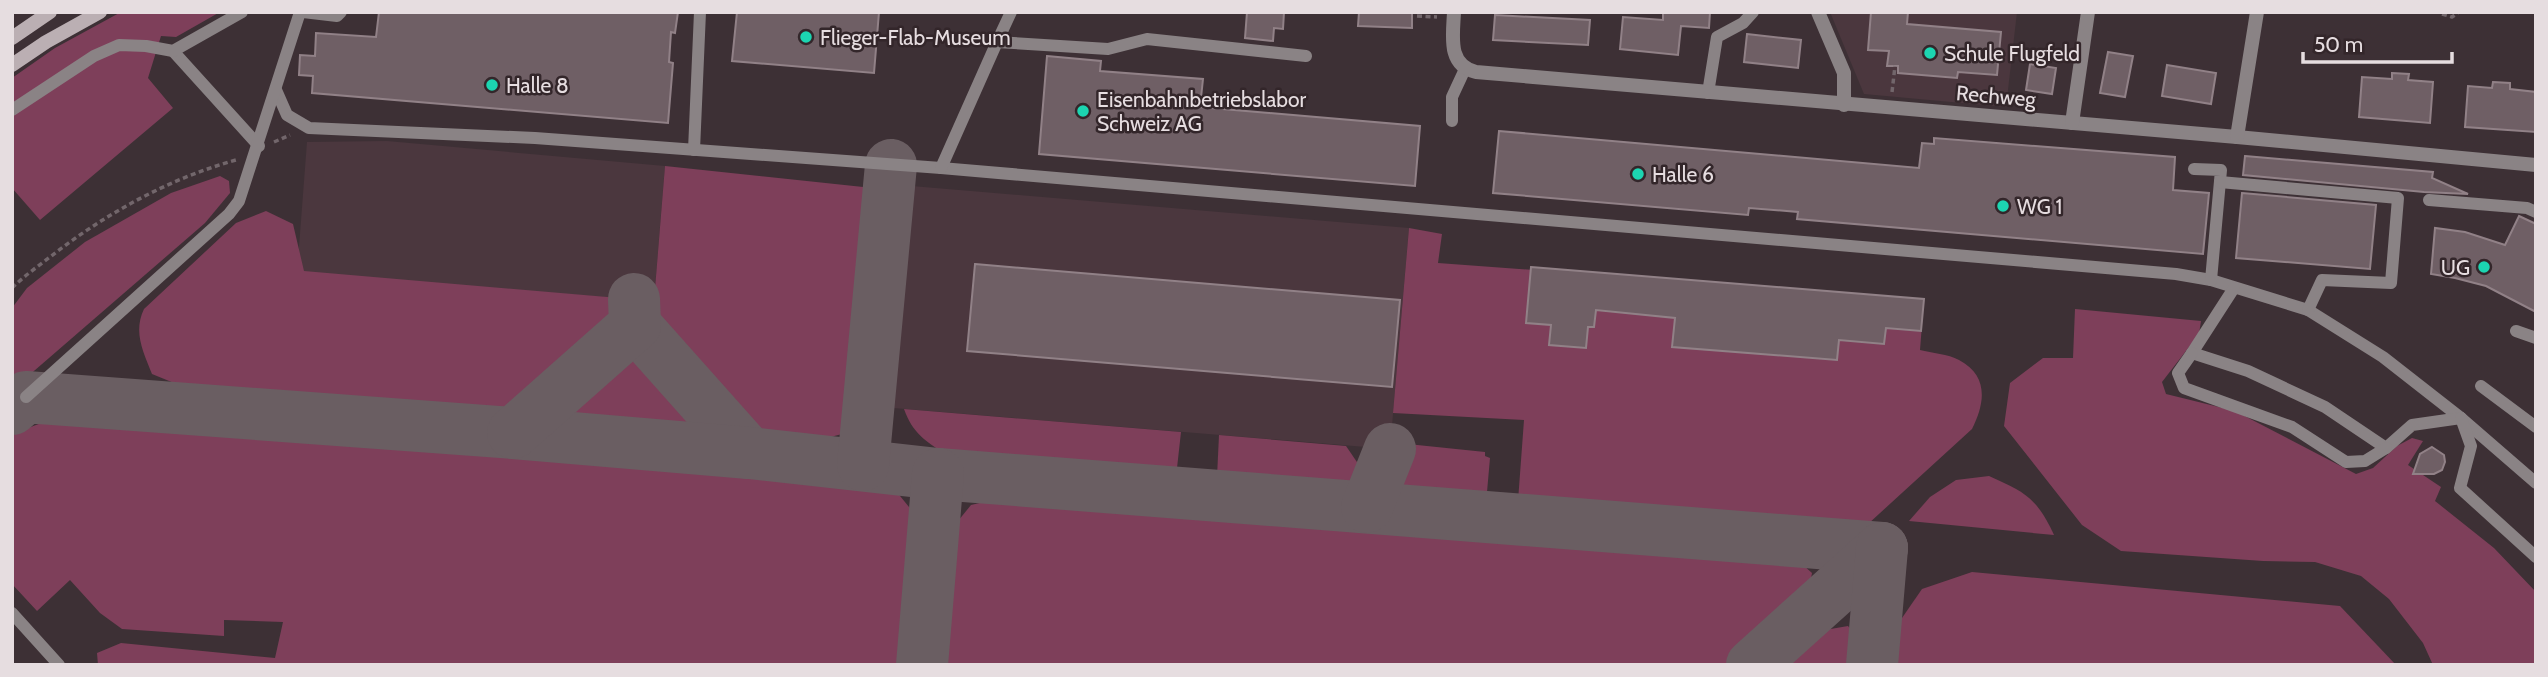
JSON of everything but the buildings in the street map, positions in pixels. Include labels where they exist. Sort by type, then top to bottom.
[{"type":"main road","points":[[12,38],[50,12]]},
{"type":"main road","points":[[12,65],[46,42],[100,12]]},
{"type":"street","points":[[1818,12],[1844,73],[1844,105]]},
{"type":"street","points":[[2072,123],[2088,12]]},
{"type":"street","points":[[2237,136],[2257,12]]},
{"type":"street","points":[[1448,14],[1453,49],[1461,65]]},
{"type":"street","name":"Rechweg","points":[[1461,65],[1476,72],[2536,164]]},
{"type":"lane","points":[[173,51],[242,12]]},
{"type":"lane","points":[[26,397],[229,214],[239,201],[302,12],[337,16],[341,12]]},
{"type":"lane","points":[[694,150],[700,12]]},
{"type":"lane","points":[[941,168],[1011,12]]},
{"type":"lane","points":[[1708,93],[1717,37],[1743,23],[1753,12]]},
{"type":"lane","points":[[997,42],[1108,49],[1147,39],[1306,56]]},
{"type":"lane","points":[[12,110],[94,55],[119,45],[146,46],[173,51],[257,150]]},
{"type":"lane","points":[[1452,121],[1452,97],[1461,65]]},
{"type":"lane","points":[[276,90],[287,115],[309,128],[535,138],[941,168],[2176,274],[2211,280],[2308,310],[2383,357],[2535,480]]},
{"type":"lane","points":[[2194,169],[2221,170],[2211,280]]},
{"type":"lane","points":[[2220,182],[2398,198],[2391,283],[2322,280],[2308,310]]},
{"type":"lane","points":[[2429,200],[2527,208],[2536,212]]},
{"type":"lane","points":[[2234,288],[2178,373],[2184,388],[2292,427],[2347,462],[2365,461],[2386,448],[2412,425],[2461,418]]},
{"type":"lane","points":[[2516,331],[2536,338]]},
{"type":"lane","points":[[2192,353],[2248,372],[2325,407],[2386,448]]},
{"type":"lane","points":[[2481,386],[2536,427]]},
{"type":"lane","points":[[2461,418],[2471,446],[2460,488],[2536,557]]},
{"type":"lane","points":[[12,613],[59,665]]},
{"type":"path","points":[[2442,14],[2452,17],[2459,12]]},
{"type":"path","points":[[1417,16],[1448,14]]},
{"type":"path","points":[[1892,99],[1895,66]]},
{"type":"path","points":[[12,288],[80,234],[121,208],[309,128]]},
{"type":"shaded area","points":[[121,12],[220,12],[176,37],[161,36],[148,78],[173,108],[40,220],[12,188],[12,78],[55,48]]},
{"type":"shaded area","name":"Schule Flugfeld","points":[[1830,12],[2017,12],[2006,107],[1864,94]]},
{"type":"shaded area","points":[[387,141],[665,166],[654,301],[297,273],[307,142]]},
{"type":"shaded area","points":[[665,166],[882,189],[861,409],[842,434],[815,441],[767,439],[201,394],[152,374],[145,357],[139,334],[144,309],[236,223],[266,211],[293,224],[304,271],[654,301]]},
{"type":"shaded area","points":[[220,176],[229,181],[230,193],[205,223],[12,390],[12,308],[27,288],[85,242],[171,193]]},
{"type":"shaded area","points":[[888,184],[1409,228],[1390,449],[869,406]]},
{"type":"shaded area","points":[[1409,228],[1442,234],[1438,263],[1924,299],[1920,350],[1950,356],[1969,366],[1980,382],[1980,410],[1972,429],[1868,524],[1518,501],[1524,420],[1393,413]]},
{"type":"shaded area","points":[[2075,309],[2201,321],[2199,334],[2162,382],[2166,394],[2235,411],[2356,474],[2373,468],[2397,446],[2412,438],[2423,441],[2408,465],[2441,487],[2435,501],[2494,548],[2536,592],[2536,665],[2433,665],[2423,643],[2389,599],[2361,576],[2315,562],[2121,551],[2082,525],[2004,426],[2010,383],[2043,358],[2073,358]]},
{"type":"shaded area","points":[[904,409],[1181,432],[1176,477],[946,455],[916,431]]},
{"type":"shaded area","points":[[96,413],[867,478],[896,491],[909,507],[915,525],[905,665],[98,665],[97,653],[121,643],[275,658],[283,622],[224,620],[224,636],[122,629],[100,613],[70,580],[37,611],[12,584],[12,434],[52,419]]},
{"type":"shaded area","points":[[1219,435],[1346,446],[1359,465],[1357,477],[1337,488],[1217,477]]},
{"type":"shaded area","points":[[1398,443],[1485,452],[1485,456],[1490,458],[1487,492],[1482,492],[1482,499],[1445,497],[1408,488],[1399,481],[1390,466],[1390,449],[1396,451]]},
{"type":"shaded area","points":[[1989,476],[2029,498],[2042,512],[2054,535],[1909,521],[1930,497],[1956,480]]},
{"type":"shaded area","points":[[1018,494],[1793,556],[1812,573],[1806,604],[1734,665],[937,665],[949,532],[971,505]]},
{"type":"shaded area","points":[[1972,572],[2340,606],[2396,665],[1890,665],[1893,631],[1922,589]]},
{"type":"shaded area","points":[[1848,626],[1860,642],[1858,665],[1779,665],[1819,631]]},
{"type":"taxiway","points":[[863,465],[891,165]]},
{"type":"taxiway","points":[[513,433],[635,325],[634,299]]},
{"type":"taxiway","points":[[635,325],[749,453]]},
{"type":"taxiway","points":[[12,409],[26,397],[513,433],[749,453],[938,474],[1882,548]]},
{"type":"taxiway","points":[[1367,507],[1390,449]]},
{"type":"taxiway","points":[[922,665],[938,474]]},
{"type":"taxiway","points":[[1752,665],[1882,548]]},
{"type":"taxiway","points":[[1872,665],[1882,548]]},
{"type":"place","name":"Flieger-Flab-Museum","points":[[806,37]]},
{"type":"place","name":"Schule Flugfeld","points":[[1930,53]]},
{"type":"place","name":"Halle 8","points":[[492,85]]},
{"type":"place","name":"Eisenbahnbetriebslabor Schweiz AG","points":[[1083,111]]},
{"type":"place","name":"Halle 6","points":[[1638,174]]},
{"type":"place","name":"WG 1","points":[[2003,206]]},
{"type":"place","name":"UG","points":[[2484,267]]}]
